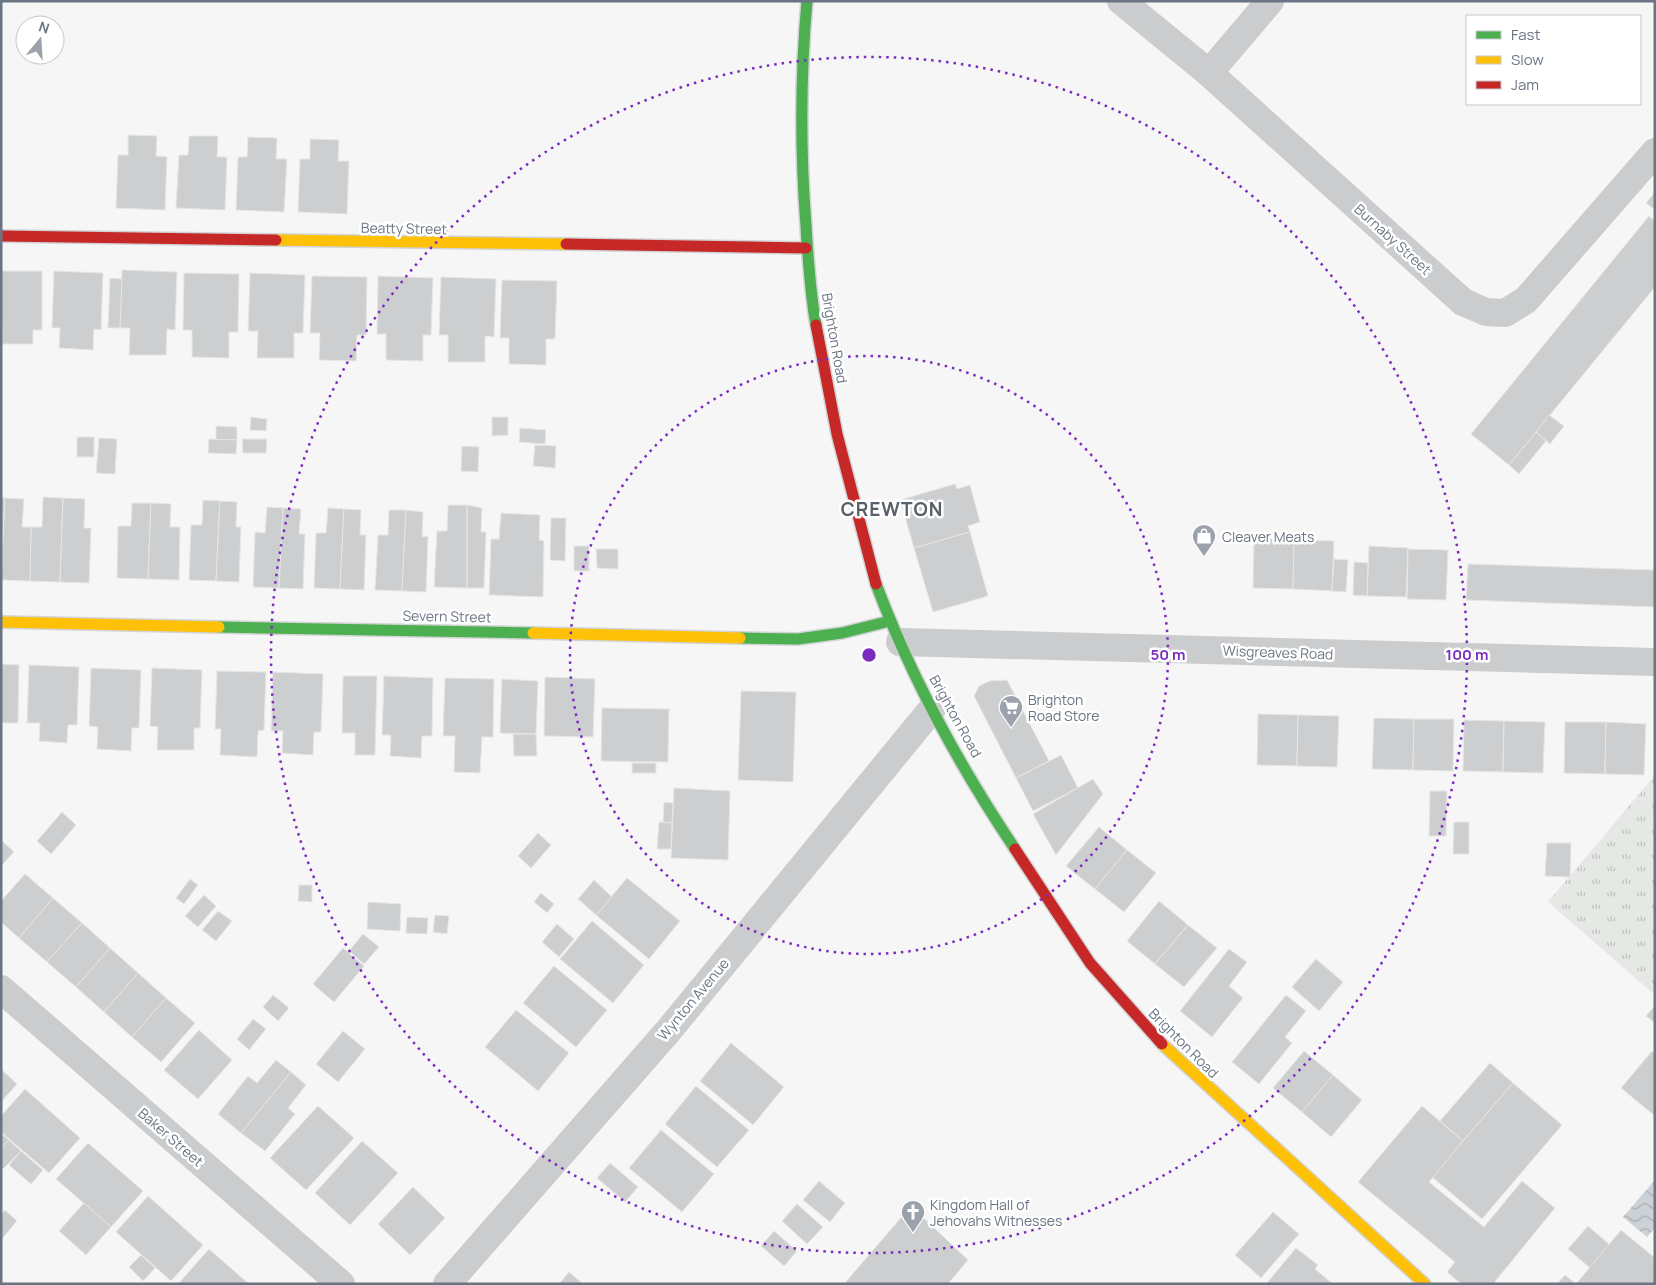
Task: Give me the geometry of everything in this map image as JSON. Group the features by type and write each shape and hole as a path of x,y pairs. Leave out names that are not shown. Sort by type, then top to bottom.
{"street":[{"name":"Brighton Road","path":"807,1 802,54 800,151 811,298 837,434 871,571 895,631 932,708 1006,836 1090,963 1177,1060 1425,1284"},
{"name":"Burnaby Street","path":"1122,1 1209,73 1463,302 1486,312 1505,313 1526,300 1655,152"},
{"path":"1209,73 1270,1"},
{"name":"Beatty Street","path":"1,236 806,248"},
{"name":"Severn Street","path":"1,622 798,639 842,633 895,631"},
{"name":"Wisgreaves Road","path":"895,631 1655,662"},
{"name":"Wynton Avenue","path":"447,1284 669,1030 932,708"},
{"name":"Baker Street","path":"1,989 342,1284"}],"green space":[{"path":"1655,775 1655,995 1548,902"}],"water":[{"path":"1655,1180 1655,1228 1647,1237 1623,1217"}],"building":[{"path":"128,135 157,136 156,156 167,157 165,210 116,208 118,155 128,155"},
{"path":"189,136 218,136 217,157 227,157 225,210 176,208 179,155 188,155"},
{"path":"248,137 277,138 276,159 287,159 284,212 236,210 238,157 247,157"},
{"path":"310,139 339,140 338,161 349,161 347,214 298,212 300,159 310,159"},
{"path":"1655,192 1655,210 1646,203"},
{"path":"1649,216 1655,221 1655,287 1509,465 1471,434"},
{"path":"122,270 177,272 175,330 167,329 166,355 129,355 130,328 120,328"},
{"path":"1,271 42,271 42,330 33,330 33,344 2,344"},
{"path":"54,271 103,273 101,330 94,329 93,350 59,348 60,328 52,328"},
{"path":"184,273 239,274 238,332 229,332 229,358 192,357 192,330 183,330"},
{"path":"250,273 305,275 303,333 294,333 294,358 257,358 258,331 248,331"},
{"path":"312,276 367,277 366,335 357,335 356,361 319,360 320,333 310,333"},
{"path":"378,276 433,278 431,335 423,335 423,361 386,360 386,334 377,334"},
{"path":"441,277 496,279 494,337 485,336 485,362 448,362 448,335 439,335"},
{"path":"110,278 122,279 120,328 108,328"},
{"path":"502,280 557,281 555,339 546,339 546,365 509,364 509,338 500,338"},
{"path":"1549,415 1564,426 1550,444 1536,432"},
{"path":"251,417 267,419 266,431 250,430"},
{"path":"492,417 508,417 508,435 492,436"},
{"path":"216,426 237,427 237,440 216,440"},
{"path":"520,428 546,430 545,444 519,442"},
{"path":"1536,432 1546,441 1519,474 1509,465"},
{"path":"77,437 94,437 94,457 77,457"},
{"path":"99,438 117,439 115,474 96,473"},
{"path":"209,439 237,440 236,454 208,453"},
{"path":"242,439 267,439 266,453 243,453"},
{"path":"535,445 556,446 555,468 533,466"},
{"path":"462,446 479,447 478,472 461,471"},
{"path":"955,484 957,489 970,485 980,522 968,526 970,532 914,548 900,500"},
{"path":"1,497 5,498 1,566"},
{"path":"43,497 63,498 60,582 30,581 31,527 42,527"},
{"path":"5,498 24,499 22,527 31,527 30,581 1,580"},
{"path":"63,498 85,499 84,528 91,528 89,583 60,582"},
{"path":"203,500 220,501 216,581 189,580 191,525 202,525"},
{"path":"220,501 237,502 236,527 241,527 239,582 216,581"},
{"path":"132,503 151,503 148,579 117,578 118,526 131,526"},
{"path":"151,503 171,504 170,527 180,527 179,580 148,579"},
{"path":"448,505 467,505 467,588 434,587 437,531 447,531"},
{"path":"467,505 482,508 481,532 486,532 484,588 467,588"},
{"path":"267,507 283,508 279,588 253,587 255,532 265,533"},
{"path":"283,508 301,509 299,534 305,534 303,589 279,588"},
{"path":"328,508 344,509 340,589 314,588 316,533 326,533"},
{"path":"344,509 361,510 360,535 366,535 364,590 340,589"},
{"path":"389,510 406,510 402,591 375,590 378,535 388,535"},
{"path":"406,510 423,512 422,537 428,536 426,592 402,591"},
{"path":"501,513 540,515 539,540 544,541 543,597 489,595 491,539 499,539"},
{"path":"551,518 566,518 565,561 550,560"},
{"path":"970,532 988,596 933,612 914,548"},
{"path":"1254,538 1294,540 1293,589 1253,588"},
{"path":"1294,540 1334,541 1332,591 1293,589"},
{"path":"574,546 589,546 589,571 574,571"},
{"path":"1369,546 1408,548 1406,597 1367,596"},
{"path":"596,549 618,549 618,569 597,568"},
{"path":"1408,549 1448,550 1446,600 1407,599"},
{"path":"1334,559 1348,560 1346,592 1332,591"},
{"path":"1354,562 1368,563 1367,596 1353,595"},
{"path":"1468,564 1655,570 1655,607 1466,600"},
{"path":"1,664 19,665 18,723 1,723"},
{"path":"29,665 79,667 77,725 68,725 67,743 39,741 40,723 27,723"},
{"path":"91,668 141,670 139,728 132,728 131,751 97,749 98,727 89,726"},
{"path":"152,668 202,670 200,728 194,728 194,750 157,750 158,727 150,726"},
{"path":"217,671 266,672 264,730 258,731 257,757 220,755 221,729 215,729"},
{"path":"273,672 323,674 321,732 314,732 313,755 282,753 283,731 271,731"},
{"path":"343,676 377,676 375,755 355,755 355,733 342,733"},
{"path":"384,676 433,678 432,736 422,736 421,758 390,756 391,735 382,735"},
{"path":"545,677 595,679 593,737 544,736"},
{"path":"445,678 494,679 493,737 482,737 480,773 454,772 455,736 443,736"},
{"path":"502,679 538,681 536,734 500,733"},
{"name":"Brighton Road Store","path":"1007,680 1049,761 1016,778 974,696 979,686 990,681"},
{"path":"741,691 796,692 793,782 738,780"},
{"path":"602,708 669,709 668,762 601,761"},
{"path":"1258,714 1298,715 1297,766 1257,765"},
{"path":"1298,715 1339,716 1337,767 1297,766"},
{"path":"1374,718 1414,719 1413,770 1372,769"},
{"path":"1414,719 1454,719 1453,771 1413,770"},
{"path":"1464,720 1504,721 1503,772 1463,771"},
{"path":"1504,721 1545,722 1543,773 1503,772"},
{"path":"1565,722 1606,722 1605,774 1564,773"},
{"path":"1606,722 1646,724 1644,775 1605,774"},
{"path":"513,734 536,734 537,756 514,756"},
{"path":"1061,755 1078,788 1033,811 1016,778"},
{"path":"632,763 656,763 656,773 632,773"},
{"path":"1093,779 1103,794 1056,855 1033,814"},
{"path":"674,788 730,791 728,860 671,858"},
{"path":"1430,791 1447,791 1446,836 1429,836"},
{"path":"664,802 673,803 672,823 663,822"},
{"path":"62,812 76,825 51,854 37,841"},
{"path":"659,822 672,823 671,849 657,849"},
{"path":"1454,822 1469,822 1469,854 1453,854"},
{"path":"1099,827 1127,850 1095,889 1066,866"},
{"path":"538,833 551,845 531,868 518,856"},
{"path":"1,840 14,852 1,866"},
{"path":"1547,843 1571,843 1570,877 1545,876"},
{"path":"1127,850 1156,873 1124,912 1095,889"},
{"path":"25,874 53,898 19,938 1,922 1,901"},
{"path":"627,878 680,921 649,959 596,915"},
{"path":"190,879 198,885 184,904 176,898"},
{"path":"594,880 612,897 596,915 578,899"},
{"path":"299,885 312,885 312,902 298,901"},
{"path":"541,893 554,904 547,913 534,902"},
{"path":"204,895 216,906 198,927 185,916"},
{"path":"53,898 82,923 47,962 19,938"},
{"path":"1159,901 1188,925 1155,964 1127,941"},
{"path":"368,902 401,904 400,931 367,929"},
{"path":"218,911 232,921 216,941 202,930"},
{"path":"435,915 449,916 447,934 433,932"},
{"path":"407,917 428,918 427,934 406,933"},
{"path":"592,921 644,965 613,1003 560,959"},
{"path":"82,923 110,948 76,987 47,962"},
{"path":"557,924 574,939 559,957 542,942"},
{"path":"1188,925 1217,948 1184,987 1155,964"},
{"path":"363,934 379,947 364,964 349,951"},
{"path":"110,948 138,973 104,1012 76,987"},
{"path":"343,948 364,966 334,1002 313,984"},
{"path":"1229,949 1247,962 1229,986 1243,998 1212,1037 1180,1011"},
{"path":"1316,959 1343,982 1319,1011 1292,987"},
{"path":"554,966 607,1010 576,1047 523,1003"},
{"path":"138,973 166,998 132,1037 104,1012"},
{"path":"273,995 289,1008 278,1021 263,1007"},
{"path":"1286,995 1306,1011 1285,1037 1292,1043 1259,1084 1232,1062"},
{"path":"166,998 195,1023 161,1062 132,1037"},
{"path":"1655,1005 1655,1023 1646,1016"},
{"path":"516,1010 569,1053 538,1091 485,1047"},
{"path":"253,1019 266,1029 249,1050 237,1039"},
{"path":"199,1030 232,1060 198,1099 164,1070"},
{"path":"343,1031 365,1049 338,1082 316,1064"},
{"path":"731,1043 784,1087 753,1125 700,1081"},
{"path":"1304,1051 1333,1075 1302,1112 1273,1088"},
{"path":"1652,1051 1655,1054 1655,1116 1621,1088"},
{"path":"276,1060 291,1072 241,1133 218,1114 248,1076 257,1083"},
{"path":"1490,1063 1513,1083 1463,1141 1440,1121"},
{"path":"1,1069 17,1084 1,1102"},
{"path":"291,1072 306,1085 288,1108 295,1114 265,1151 241,1133"},
{"path":"1333,1075 1362,1100 1331,1137 1302,1112"},
{"path":"1513,1083 1562,1125 1482,1219 1432,1177"},
{"path":"696,1086 749,1130 717,1167 665,1124"},
{"path":"25,1089 80,1138 49,1173 1,1132 1,1116"},
{"path":"318,1106 354,1138 306,1190 270,1158"},
{"path":"1422,1106 1463,1141 1429,1182 1484,1227 1522,1181 1555,1208 1493,1284 1461,1284 1447,1272 1455,1262 1358,1182"},
{"path":"661,1130 714,1174 682,1212 629,1168"},
{"path":"1,1133 9,1140 1,1148"},
{"path":"9,1140 21,1151 3,1169 1,1167 1,1148"},
{"path":"362,1141 398,1173 350,1225 315,1193"},
{"path":"88,1143 143,1191 111,1227 56,1179"},
{"path":"21,1151 43,1170 31,1184 9,1165"},
{"path":"610,1163 638,1187 625,1202 597,1178"},
{"path":"819,1181 845,1203 830,1222 803,1200"},
{"path":"413,1187 445,1218 410,1255 378,1224"},
{"path":"148,1196 203,1245 171,1281 116,1232"},
{"path":"84,1203 111,1227 86,1255 59,1231"},
{"path":"797,1204 823,1227 807,1244 782,1221"},
{"name":"Kingdom Hall of Jehovahs Witnesses","path":"911,1206 968,1260 948,1284 844,1284"},
{"path":"5,1210 17,1221 1,1240 1,1214"},
{"path":"1273,1212 1299,1234 1261,1278 1235,1255"},
{"path":"1588,1226 1610,1245 1590,1268 1568,1249"},
{"path":"1621,1230 1655,1256 1655,1284 1576,1284"},
{"path":"774,1231 797,1251 784,1266 761,1246"},
{"path":"1296,1248 1318,1265 1315,1269 1333,1284 1266,1284"},
{"path":"209,1249 249,1284 178,1284"},
{"path":"141,1255 155,1268 143,1281 129,1267"},
{"path":"569,1272 582,1283 559,1284"},
{"path":"1565,1275 1576,1284 1557,1284"}],"traffic: fast":[{"path":"807,1 803,58 802,141 808,263 816,325"},
{"path":"876,584 905,653 938,721 975,786 1015,849"},
{"path":"740,638 798,639 842,633 890,621"},
{"path":"219,627 533,633"}],"traffic: slow":[{"path":"276,240 566,244"},
{"path":"1,622 219,627"},
{"path":"533,633 740,638"},
{"path":"1162,1044 1425,1284"}],"traffic: jam":[{"path":"1,236 276,240"},
{"path":"566,244 806,248"},
{"path":"816,325 837,434 876,584"},
{"path":"1015,849 1090,963 1162,1044"}],"place":[{"name":"Cleaver Meats","path":"1204,557"},
{"name":"Brighton Road Store","path":"1011,728"},
{"name":"Kingdom Hall of Jehovahs Witnesses","path":"913,1233"}],"district":[{"name":"CREWTON","path":"892,509"}]}
